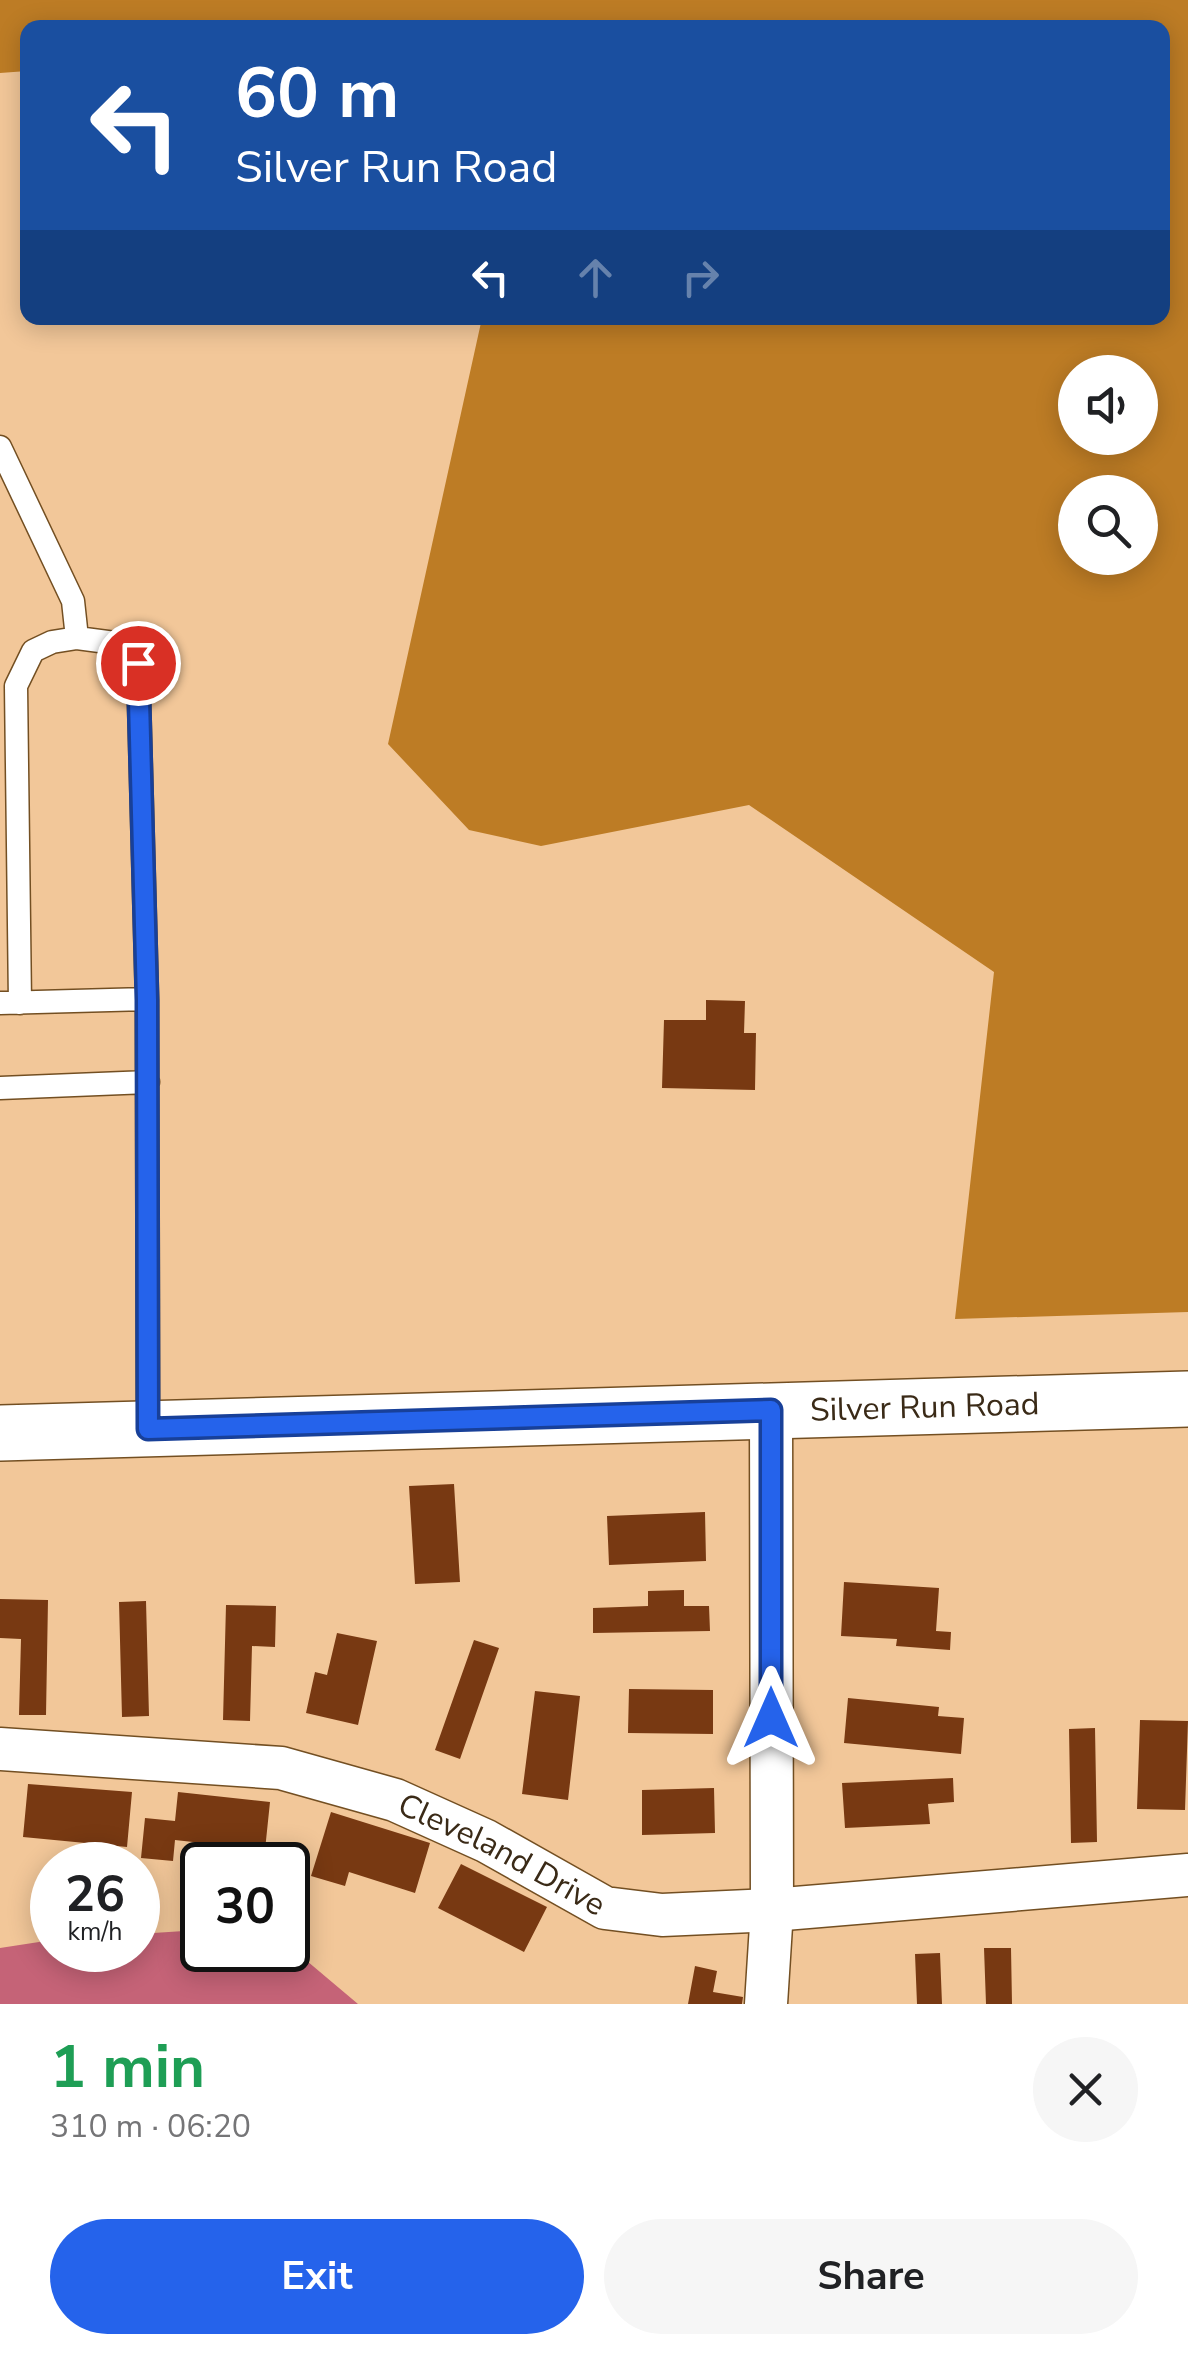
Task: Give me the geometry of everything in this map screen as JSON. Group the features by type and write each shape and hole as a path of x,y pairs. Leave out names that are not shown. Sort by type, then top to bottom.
{"main road":[{"name":"Silver Run Road","path":"0,1433 1188,1399"}],"street":[{"path":"766,2004 772,1910 771,1410"},
{"name":"Cleveland Drive","path":"0,1749 281,1768 395,1800 486,1841 605,1908 662,1916 1188,1875"}],"lane":[{"path":"0,448 74,601 78,638"},
{"path":"147,1000 10,1003 16,686 33,651 52,642 78,638 115,643 138,663 147,1000 148,1429"},
{"path":"0,1088 148,1082"}],"shaded area":[{"path":"0,0 1188,0 1188,1312 955,1319 994,972 749,805 541,846 469,830 388,744 480,325 1170,325 1170,20 20,20 20,72 0,73"},
{"path":"180,1931 180,1972 310,1972 310,1964 358,2004 0,2004 0,1948 30,1943 30,1972 160,1972 160,1933"}],"building":[{"path":"706,1000 745,1001 744,1033 756,1033 755,1090 662,1088 664,1020 706,1020"},
{"path":"454,1484 460,1582 415,1584 409,1486"},
{"path":"705,1512 706,1561 609,1565 607,1516"},
{"path":"844,1582 939,1588 936,1631 951,1632 950,1650 896,1646 897,1639 841,1636"},
{"path":"684,1590 684,1606 709,1606 710,1631 593,1633 593,1608 648,1606 648,1591"},
{"path":"0,1599 48,1600 46,1715 19,1715 21,1639 0,1638"},
{"path":"146,1601 149,1716 122,1717 119,1602"},
{"path":"226,1605 276,1606 275,1647 252,1646 250,1721 223,1720"},
{"path":"337,1633 377,1641 358,1725 306,1713 315,1672 327,1675"},
{"path":"474,1640 499,1648 460,1759 435,1750"},
{"path":"629,1689 713,1690 713,1734 628,1733"},
{"path":"535,1691 580,1696 568,1800 522,1794"},
{"path":"848,1698 939,1707 938,1716 964,1718 961,1754 844,1743"},
{"path":"1140,1720 1188,1721 1185,1810 1137,1809"},
{"path":"1095,1728 1097,1842 1071,1843 1069,1729"},
{"path":"953,1778 954,1802 928,1804 930,1824 845,1828 842,1783"},
{"path":"28,1784 132,1792 127,1842 23,1837"},
{"path":"714,1788 715,1833 642,1835 642,1790"},
{"path":"178,1792 270,1802 266,1842 175,1840 173,1861 160,1860 160,1842 143,1842 145,1818 175,1821"},
{"path":"331,1812 430,1843 415,1893 349,1872 345,1886 311,1876"},
{"path":"461,1864 547,1907 524,1952 438,1908"},
{"path":"984,1948 1011,1948 1012,2004 986,2004"},
{"path":"940,1953 942,2004 917,2004 915,1954"},
{"path":"695,1966 717,1971 713,1992 743,1997 742,2004 688,2004"}],"route":[{"path":"138,663 147,1000 148,1429 771,1410 771,1718"}]}
